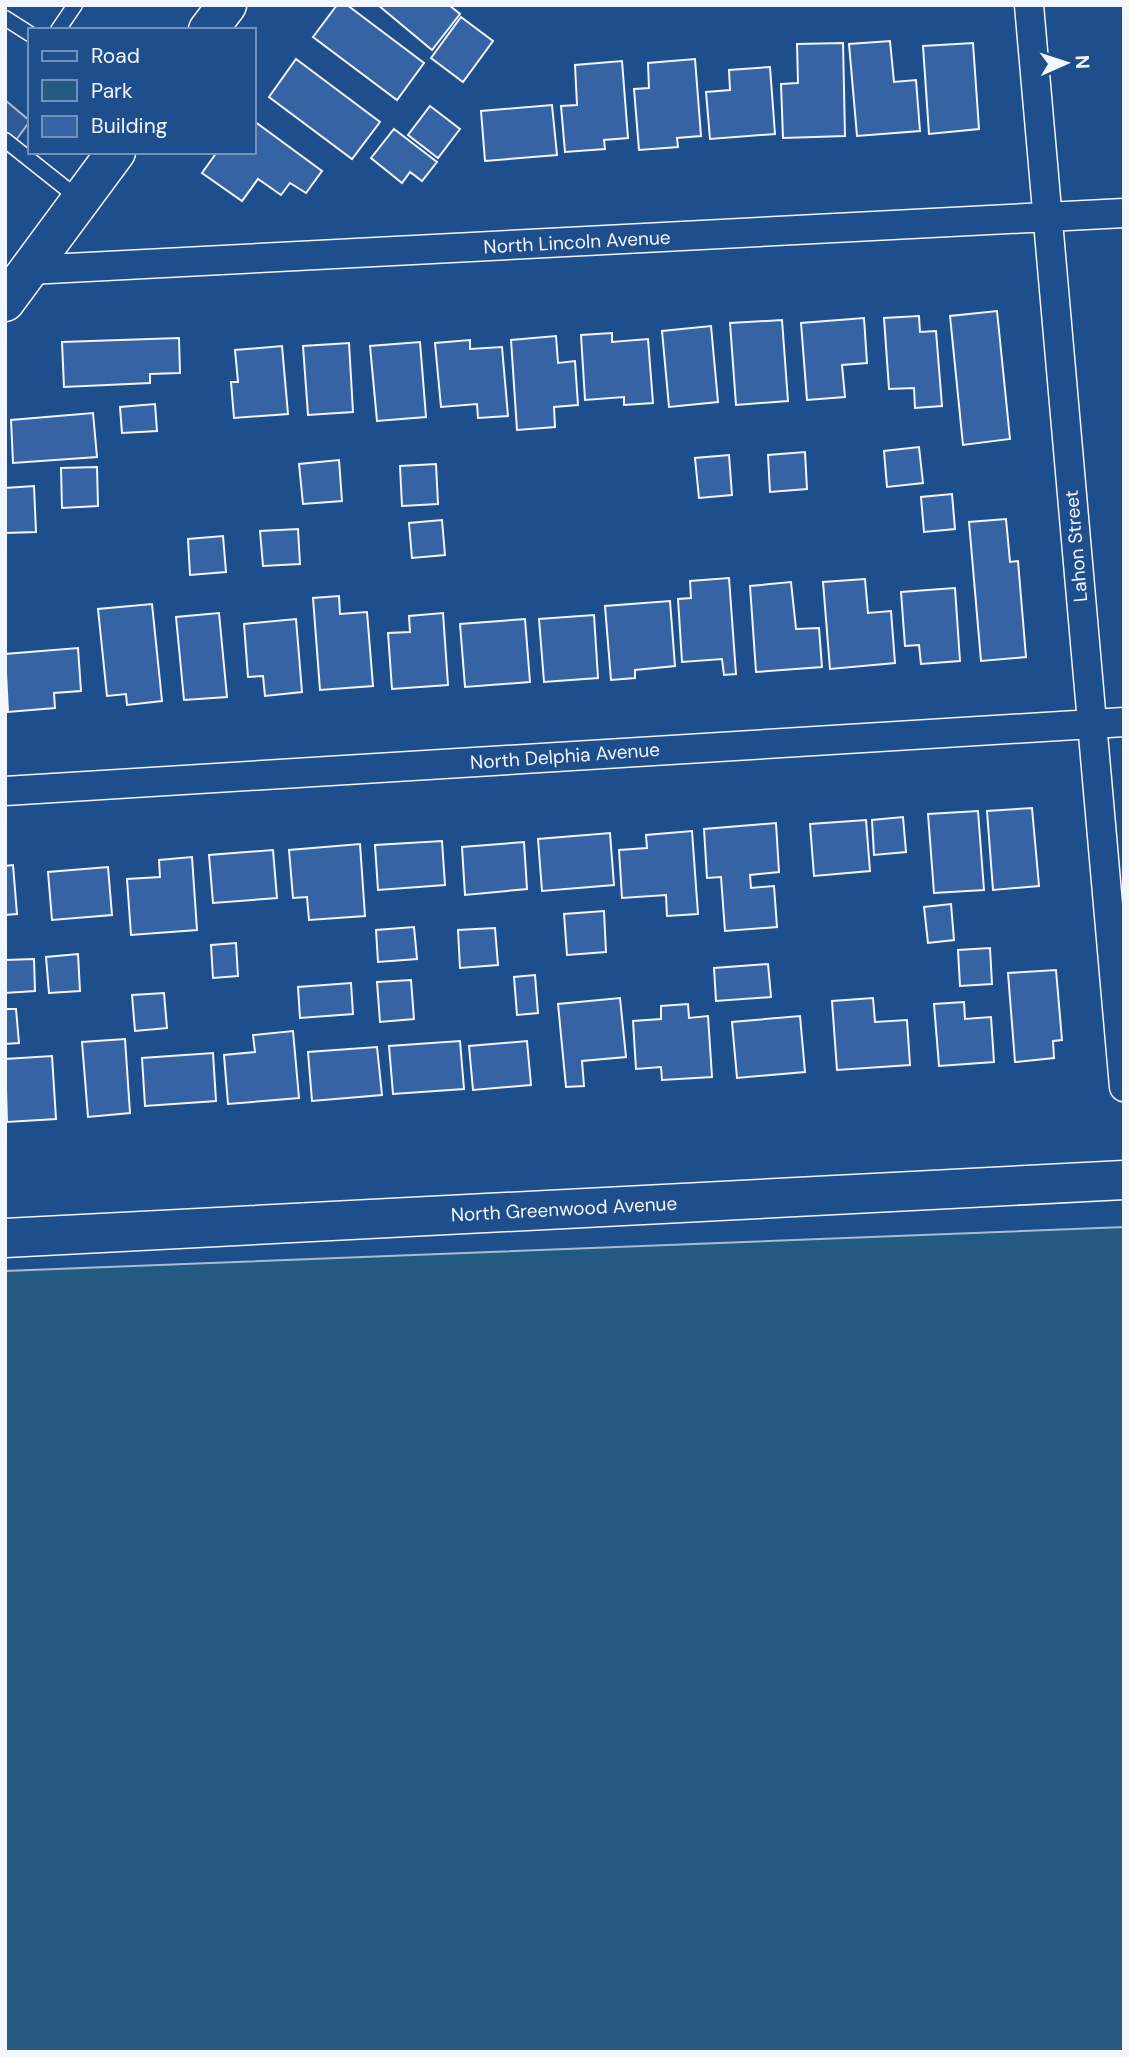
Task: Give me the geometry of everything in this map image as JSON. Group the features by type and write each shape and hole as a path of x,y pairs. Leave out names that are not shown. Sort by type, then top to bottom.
{"street":[{"path":"210,28 227,5"},
{"name":"Lahon Street","path":"1028,5 1124,1087"},
{"path":"5,302 114,154"},
{"name":"North Lincoln Avenue","path":"29,270 1124,213"},
{"name":"North Delphia Avenue","path":"5,791 1124,722"},
{"name":"North Greenwood Avenue","path":"5,1238 1124,1180"}],"lane":[{"path":"59,28 75,5"},
{"path":"5,18 28,33"},
{"path":"5,140 80,200"}],"green space":[{"path":"1124,1227 1124,2052 5,2052 5,1271"}],"shaded area":[{"path":"5,100 28,119 28,124 5,155"}],"building":[{"path":"337,5 347,5 424,63 397,100 313,37"},
{"path":"378,5 449,5 460,14 432,50"},
{"path":"461,17 493,41 463,82 431,58"},
{"path":"890,41 894,82 916,80 920,131 857,136 849,44"},
{"path":"843,43 845,136 783,138 781,84 798,83 797,44"},
{"path":"973,43 979,129 929,134 923,46"},
{"path":"296,59 380,122 352,159 269,97"},
{"path":"695,59 701,136 677,138 678,147 639,150 634,89 649,88 648,63"},
{"path":"622,61 628,138 604,140 605,149 565,152 561,106 577,105 575,65"},
{"path":"770,67 775,134 710,139 706,92 730,90 729,70"},
{"path":"552,105 557,155 485,161 481,111"},
{"path":"430,106 460,129 438,158 408,135"},
{"path":"256,122 322,171 306,193 290,183 281,195 258,179 242,201 202,173 216,154 256,154"},
{"path":"394,129 437,162 422,181 410,172 402,183 371,158"},
{"path":"997,311 1010,439 963,445 950,316"},
{"path":"919,316 920,332 936,331 942,406 915,408 914,388 889,389 884,318"},
{"path":"864,318 867,363 842,365 845,397 807,400 801,323"},
{"path":"782,320 788,401 736,405 730,323"},
{"path":"711,326 718,402 669,407 662,331"},
{"path":"612,333 612,342 648,339 653,403 624,405 624,397 585,400 581,335"},
{"path":"556,336 558,363 575,361 578,405 554,407 555,427 517,430 511,340"},
{"path":"179,338 180,373 150,374 150,383 64,387 62,342"},
{"path":"470,340 470,349 502,347 508,416 478,418 477,404 441,407 435,343"},
{"path":"420,342 426,417 377,421 370,346"},
{"path":"349,343 353,412 308,415 303,346"},
{"path":"282,346 288,414 234,418 231,382 238,382 235,350"},
{"path":"155,404 157,431 122,433 120,407"},
{"path":"93,413 97,457 13,463 11,420"},
{"path":"919,447 923,483 887,487 884,451"},
{"path":"805,452 807,489 770,492 768,455"},
{"path":"729,455 732,495 699,498 695,458"},
{"path":"339,460 342,501 303,504 299,464"},
{"path":"436,464 438,504 402,506 400,466"},
{"path":"97,467 98,506 62,508 61,468"},
{"path":"34,486 36,532 5,533 5,488"},
{"path":"952,494 955,529 924,532 921,497"},
{"path":"1006,519 1010,562 1018,561 1026,657 981,661 969,522"},
{"path":"442,520 445,555 412,558 409,523"},
{"path":"298,529 300,564 263,566 260,531"},
{"path":"223,536 226,572 190,575 188,539"},
{"path":"729,578 736,674 724,675 722,659 682,662 678,599 691,598 690,581"},
{"path":"865,579 868,613 891,611 895,663 830,669 823,582"},
{"path":"791,582 796,629 819,628 822,667 756,672 750,586"},
{"path":"955,588 960,661 921,664 919,645 905,646 901,592"},
{"path":"339,596 340,614 367,612 373,686 320,690 313,598"},
{"path":"670,601 675,666 635,670 635,678 611,680 605,606"},
{"path":"152,604 162,701 127,705 126,694 107,696 98,609"},
{"path":"219,613 227,697 184,700 176,617"},
{"path":"443,613 448,685 392,689 388,633 410,632 409,616"},
{"path":"594,615 598,678 544,682 539,619"},
{"path":"296,619 302,692 265,696 263,676 248,677 244,624"},
{"path":"525,619 530,682 465,687 460,624"},
{"path":"78,648 81,691 54,693 55,708 8,712 5,654"},
{"path":"1032,808 1039,886 993,890 987,811"},
{"path":"978,811 984,890 934,893 928,814"},
{"path":"903,817 906,852 874,855 872,820"},
{"path":"866,820 870,871 814,876 810,824"},
{"path":"776,823 779,872 750,875 751,888 774,886 777,927 725,931 721,877 707,878 704,829"},
{"path":"692,831 698,914 667,916 666,895 622,898 619,850 647,848 646,835"},
{"path":"610,833 614,885 542,891 538,839"},
{"path":"442,841 445,885 378,890 375,845"},
{"path":"524,842 527,889 465,895 462,847"},
{"path":"360,844 365,916 309,920 307,897 293,898 289,850"},
{"path":"273,850 277,898 213,903 209,855"},
{"path":"192,857 197,930 131,935 127,879 160,877 159,860"},
{"path":"13,865 17,914 5,915 5,866"},
{"path":"108,867 112,915 52,920 48,872"},
{"path":"951,904 954,940 928,943 924,907"},
{"path":"604,911 606,952 567,955 564,914"},
{"path":"414,927 417,959 378,962 376,930"},
{"path":"495,928 498,965 460,968 458,930"},
{"path":"236,943 238,976 213,978 211,945"},
{"path":"990,948 992,984 960,986 958,950"},
{"path":"78,954 80,991 49,993 46,957"},
{"path":"34,959 35,991 5,993 5,960"},
{"path":"768,964 771,997 716,1001 714,968"},
{"path":"1056,970 1062,1040 1053,1041 1054,1058 1015,1062 1008,973"},
{"path":"535,975 538,1013 517,1015 514,977"},
{"path":"411,980 414,1019 380,1022 377,982"},
{"path":"351,983 353,1014 300,1018 298,987"},
{"path":"164,993 167,1028 135,1031 132,995"},
{"path":"620,998 626,1057 582,1061 584,1086 566,1087 558,1004"},
{"path":"873,998 875,1022 907,1020 910,1065 837,1070 832,1001"},
{"path":"964,1002 965,1019 991,1017 994,1062 939,1066 934,1004"},
{"path":"688,1004 689,1018 708,1016 712,1077 662,1080 661,1067 636,1069 633,1021 661,1019 661,1006"},
{"path":"5,1009 16,1009 19,1043 5,1044"},
{"path":"800,1016 805,1072 737,1078 732,1022"},
{"path":"293,1031 299,1098 228,1104 224,1055 255,1052 253,1035"},
{"path":"125,1039 130,1113 88,1117 82,1042"},
{"path":"460,1041 464,1089 393,1094 389,1046"},
{"path":"527,1041 531,1085 473,1090 469,1046"},
{"path":"377,1047 382,1095 312,1101 308,1052"},
{"path":"213,1053 216,1101 145,1106 142,1058"},
{"path":"52,1056 56,1119 7,1122 5,1059"}]}
